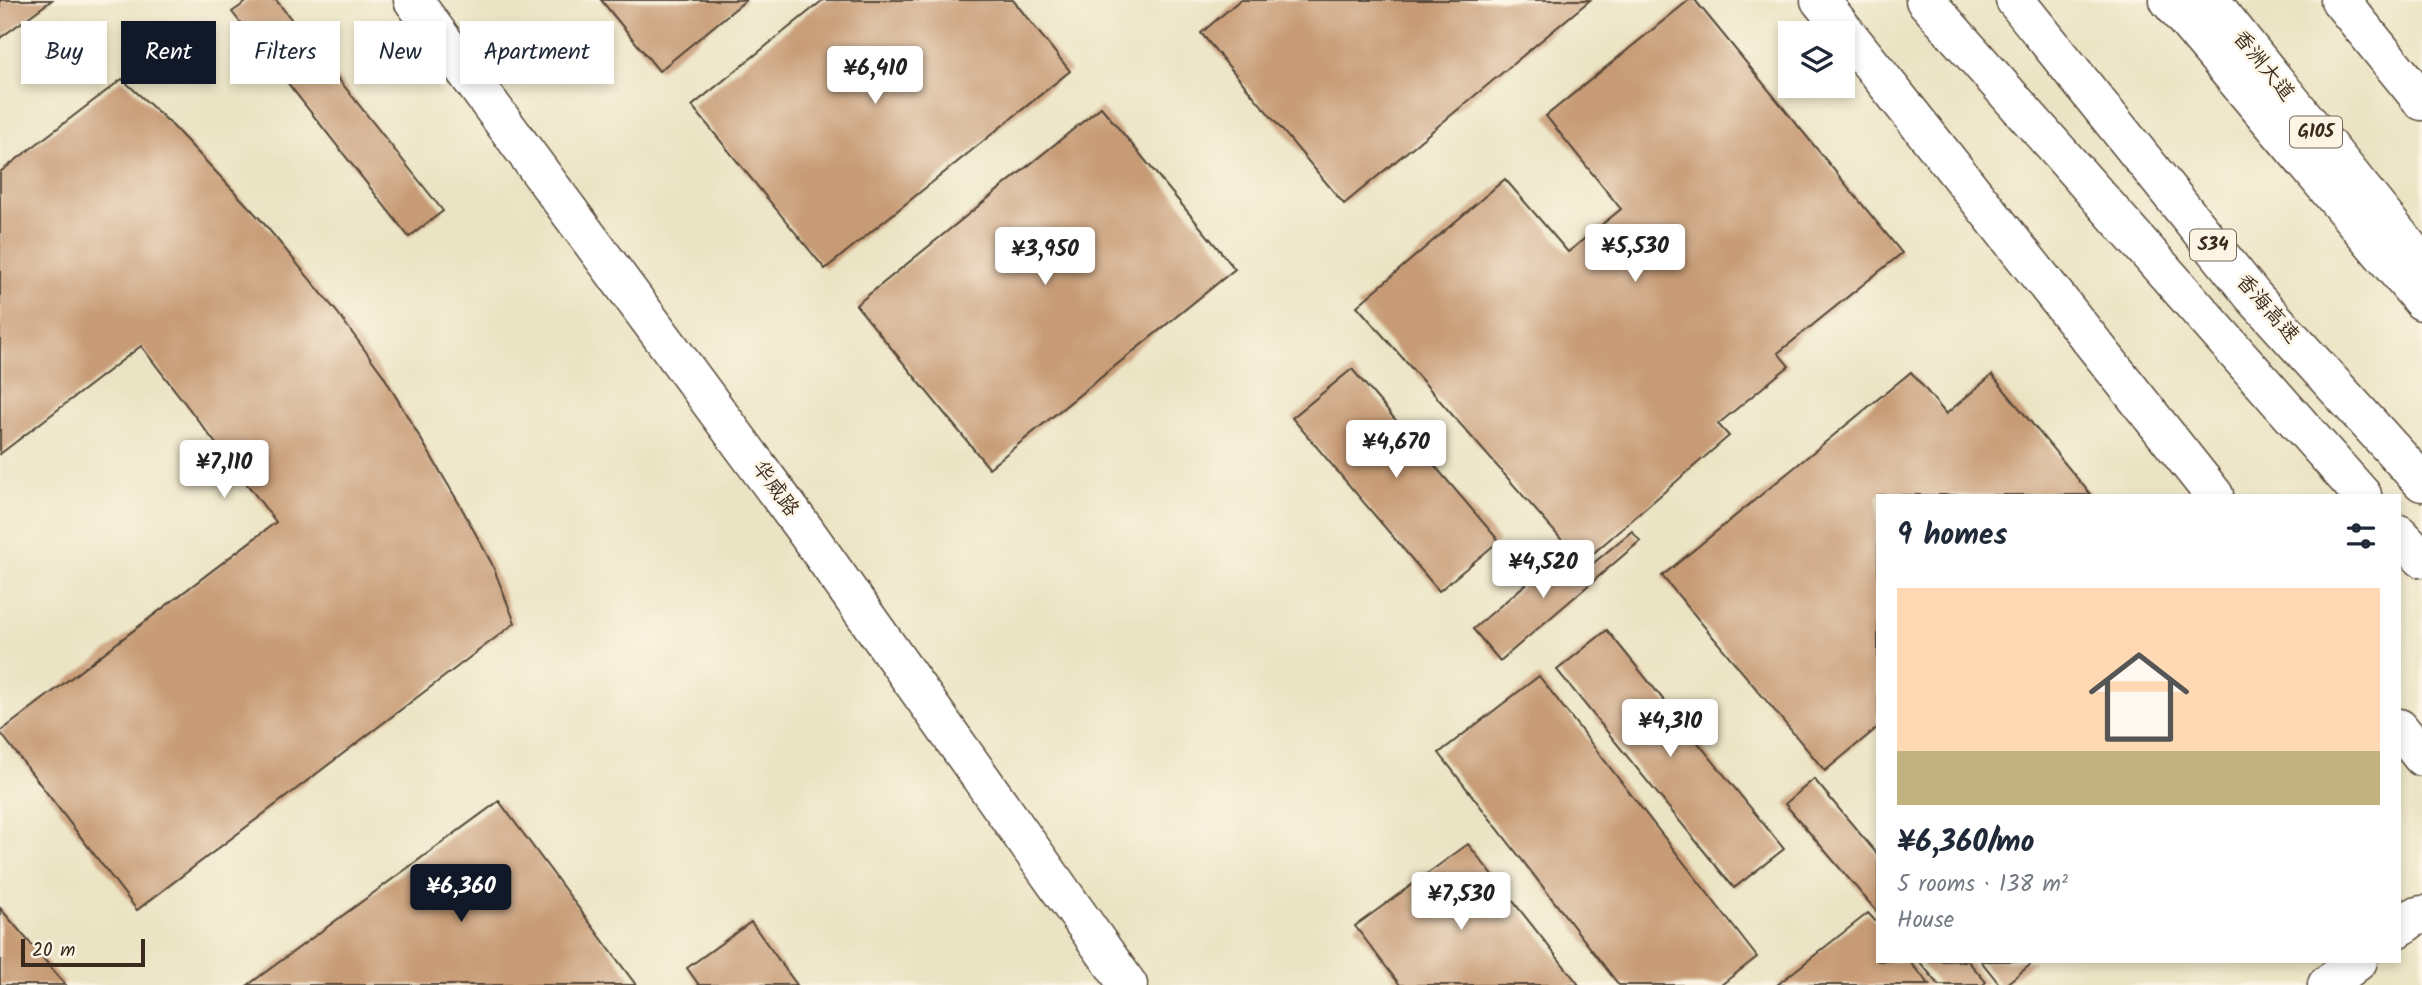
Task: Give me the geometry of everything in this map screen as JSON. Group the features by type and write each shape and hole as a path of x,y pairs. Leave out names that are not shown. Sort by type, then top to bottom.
{"main road":[{"name":"华威路","path":"413,0 804,529 1128,985"},
{"path":"1820,0 2213,494"},
{"path":"1925,0 2361,494"},
{"name":"香海高速","path":"2015,0 2253,296 2422,482"},
{"path":"2169,0 2422,301"},
{"name":"香洲大道","path":"2210,0 2422,264"},
{"path":"2340,0 2422,101"},
{"path":"2401,536 2422,558"},
{"path":"2401,731 2422,757"},
{"path":"2401,926 2414,916 2422,915"},
{"path":"2327,985 2355,963"}],"building":[{"path":"0,0 52,0 21,21 0,38"},
{"path":"249,0 276,0 293,21 239,21 232,12"},
{"path":"601,0 746,0 659,71"},
{"path":"823,0 1013,0 1070,71 825,269 692,106"},
{"path":"1240,0 1590,0 1344,204 1201,33"},
{"path":"1689,0 1695,0 1902,253 1778,353 1789,366 1718,424 1729,436 1582,563 1357,306 1505,179 1568,252 1621,209 1546,116"},
{"path":"121,80 121,84 127,84 170,123 261,220 337,312 383,375 492,564 515,623 137,910 0,732 276,522 141,346 0,454 0,172"},
{"path":"340,81 443,211 409,237 289,84 340,84"},
{"path":"1101,107 1235,269 989,468 856,305"},
{"path":"1352,369 1499,541 1439,591 1292,418"},
{"path":"1911,372 1946,414 1992,375 2090,494 1876,494 1876,729 1825,771 1662,576"},
{"path":"1632,531 1640,541 1500,661 1473,629 1560,555 1578,576"},
{"path":"1607,630 1784,849 1734,888 1557,670"},
{"path":"1539,676 1757,957 1721,985 1619,985 1439,753"},
{"path":"1814,779 1876,853 1876,911 1785,804"},
{"path":"499,801 636,985 248,985"},
{"path":"1468,844 1579,985 1400,985 1355,926"},
{"path":"0,908 66,985 0,985"},
{"path":"1868,913 1876,922 1876,963 1911,963 1930,985 1777,985"},
{"path":"751,922 797,985 699,985 687,968"},
{"path":"1921,963 1970,963 1986,982 1983,985 1939,985"},
{"path":"1983,963 2032,963 2005,985 2000,985"}]}
